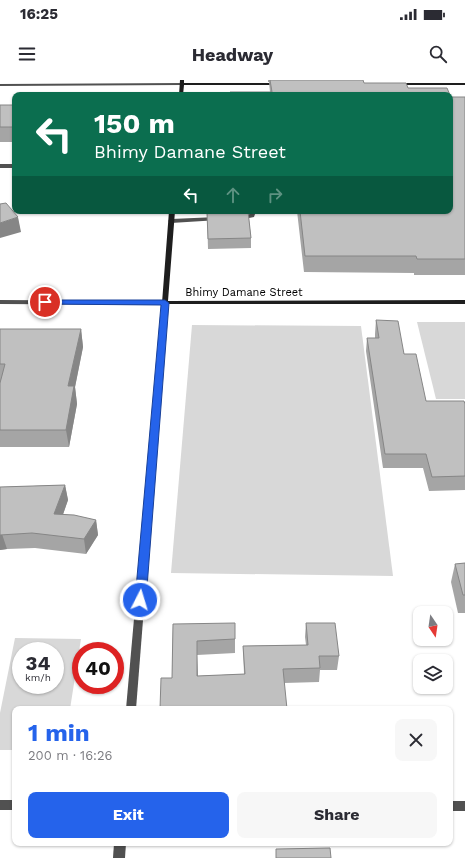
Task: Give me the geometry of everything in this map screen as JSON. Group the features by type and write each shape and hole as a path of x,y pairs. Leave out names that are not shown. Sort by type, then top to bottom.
{"main road":[{"path":"181,92 182,82 284,84"},
{"path":"392,84 465,84"},
{"path":"165,303 172,214"},
{"name":"Bhimy Damane Street","path":"165,303 465,302"}],"street":[{"path":"0,85 182,82"},
{"path":"0,166 12,166"},
{"path":"230,219 252,216 252,214"},
{"path":"171,221 223,219"},
{"name":"Bhimy Damane Street","path":"0,302 165,303"},
{"path":"131,706 165,303"},
{"path":"0,805 12,805"},
{"path":"453,806 465,806"},
{"path":"119,858 120,846"}],"shaded area":[{"path":"417,322 465,322 465,399 436,399"},
{"path":"192,325 361,326 393,576 171,573"},
{"path":"15,638 81,639 81,642 72,642 72,694 70,706 12,706 12,750 0,750 0,713 12,653 12,694 64,694 64,642 14,642"}],"building":[{"path":"270,80 363,80 364,83 406,83 408,88 447,88 449,92 272,92"},
{"path":"453,97 465,97 465,259 417,259 416,256 305,256 300,214 453,214"},
{"path":"0,105 12,105 12,127 0,127"},
{"path":"6,203 12,210 12,214 15,214 18,217 0,223 0,204"},
{"path":"207,214 248,214 251,238 208,239"},
{"path":"376,320 398,321 404,354 416,354 426,401 464,401 465,476 432,477 426,454 385,454 367,338 379,338"},
{"path":"0,329 81,329 68,386 74,386 66,430 0,430 0,383 5,364 0,364"},
{"path":"65,485 54,514 74,515 96,520 84,539 32,533 0,535 0,487"},
{"path":"465,563 465,595 463,595 455,564"},
{"path":"235,623 235,639 197,641 197,676 245,674 243,646 308,645 306,623 335,623 339,656 319,656 320,668 283,669 287,706 160,706 161,678 172,678 173,624"},
{"path":"330,848 331,858 276,858 276,849"}],"route":[{"path":"45,302 165,303 140,600"}]}
